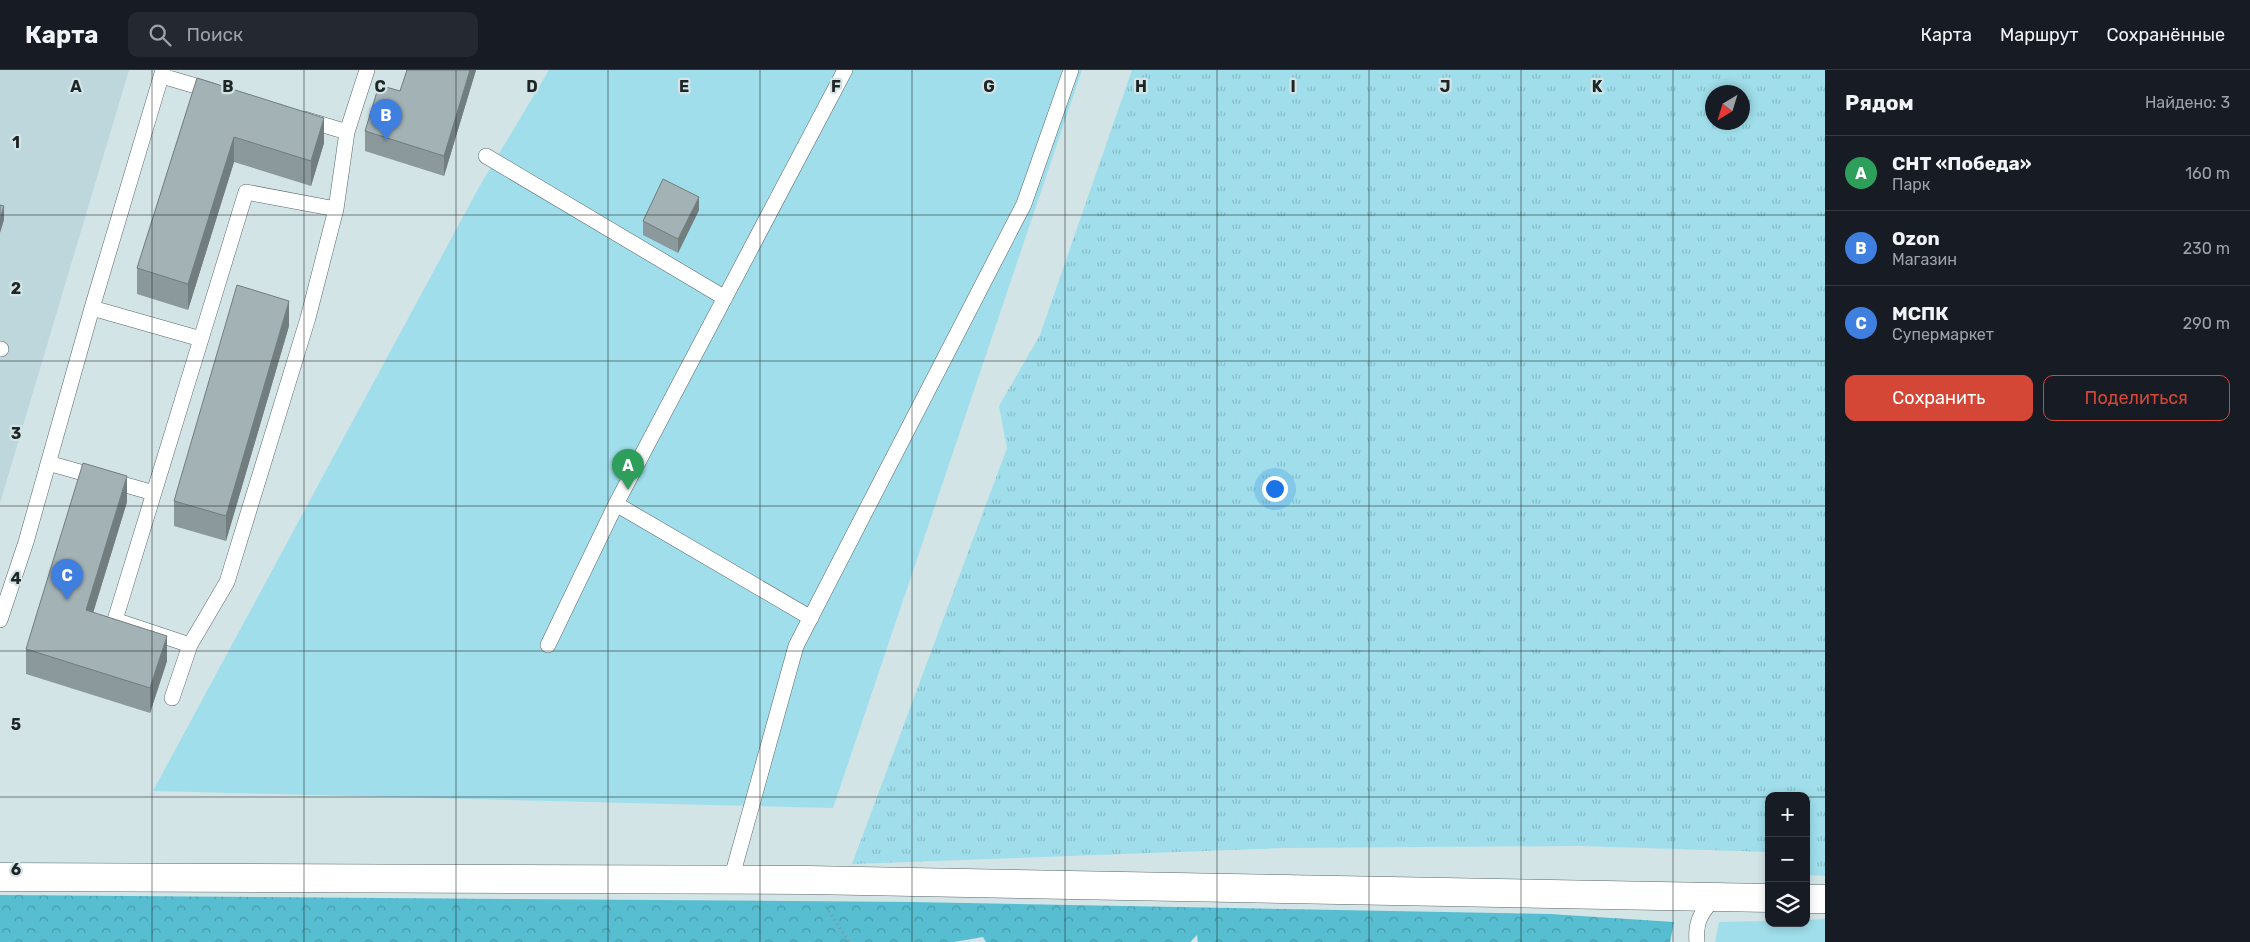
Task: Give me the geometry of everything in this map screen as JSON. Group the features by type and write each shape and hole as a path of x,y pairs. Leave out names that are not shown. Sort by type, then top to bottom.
{"street":[{"path":"0,877 808,880 1765,898"},
{"path":"1810,899 1825,899"}],"lane":[{"path":"172,698 190,645 227,582 308,318 336,210 347,132 367,70"},
{"path":"548,645 616,504 845,70"},
{"path":"731,880 796,646 1024,204 1071,70"},
{"path":"0,620 163,73 227,95"},
{"path":"292,115 347,132"},
{"path":"486,156 725,298"},
{"path":"190,645 115,620 246,192 336,210"},
{"path":"92,308 200,339"},
{"path":"48,463 154,492"},
{"path":"616,504 811,618"},
{"path":"1697,942 1696,929 1701,913 1715,898"}],"path":[{"path":"808,880 849,942"}],"shaded area":[{"path":"0,70 129,70 0,503"}],"green space":[{"path":"549,70 1082,70 833,808 153,791 478,189"},
{"path":"1132,70 1825,70 1825,876 1810,875 1810,792 1765,792 1765,852 1580,846 1286,848 852,864 1007,448 999,406 1040,335"},
{"path":"0,895 912,902 1550,914 1674,922 1670,942 1198,942 1197,935 1190,942 986,942 983,937 954,942 0,942"},
{"path":"1825,919 1825,942 1715,942 1719,922 1765,921 1765,927 1810,927 1810,920"}],"building":[{"path":"407,70 470,70 444,156 365,131 379,85 400,91"},
{"path":"197,78 324,118 311,161 234,137 188,284 137,268"},
{"path":"663,179 699,197 678,239 643,221"},
{"path":"0,205 4,206 0,219"},
{"path":"237,285 289,301 226,516 174,501"},
{"path":"83,463 127,476 86,610 167,636 150,688 26,649"}],"place":[{"name":"Ozon","path":"386,140"},
{"name":"СНТ «Победа»","path":"628,490"},
{"name":"МСПК","path":"67,600"}]}
